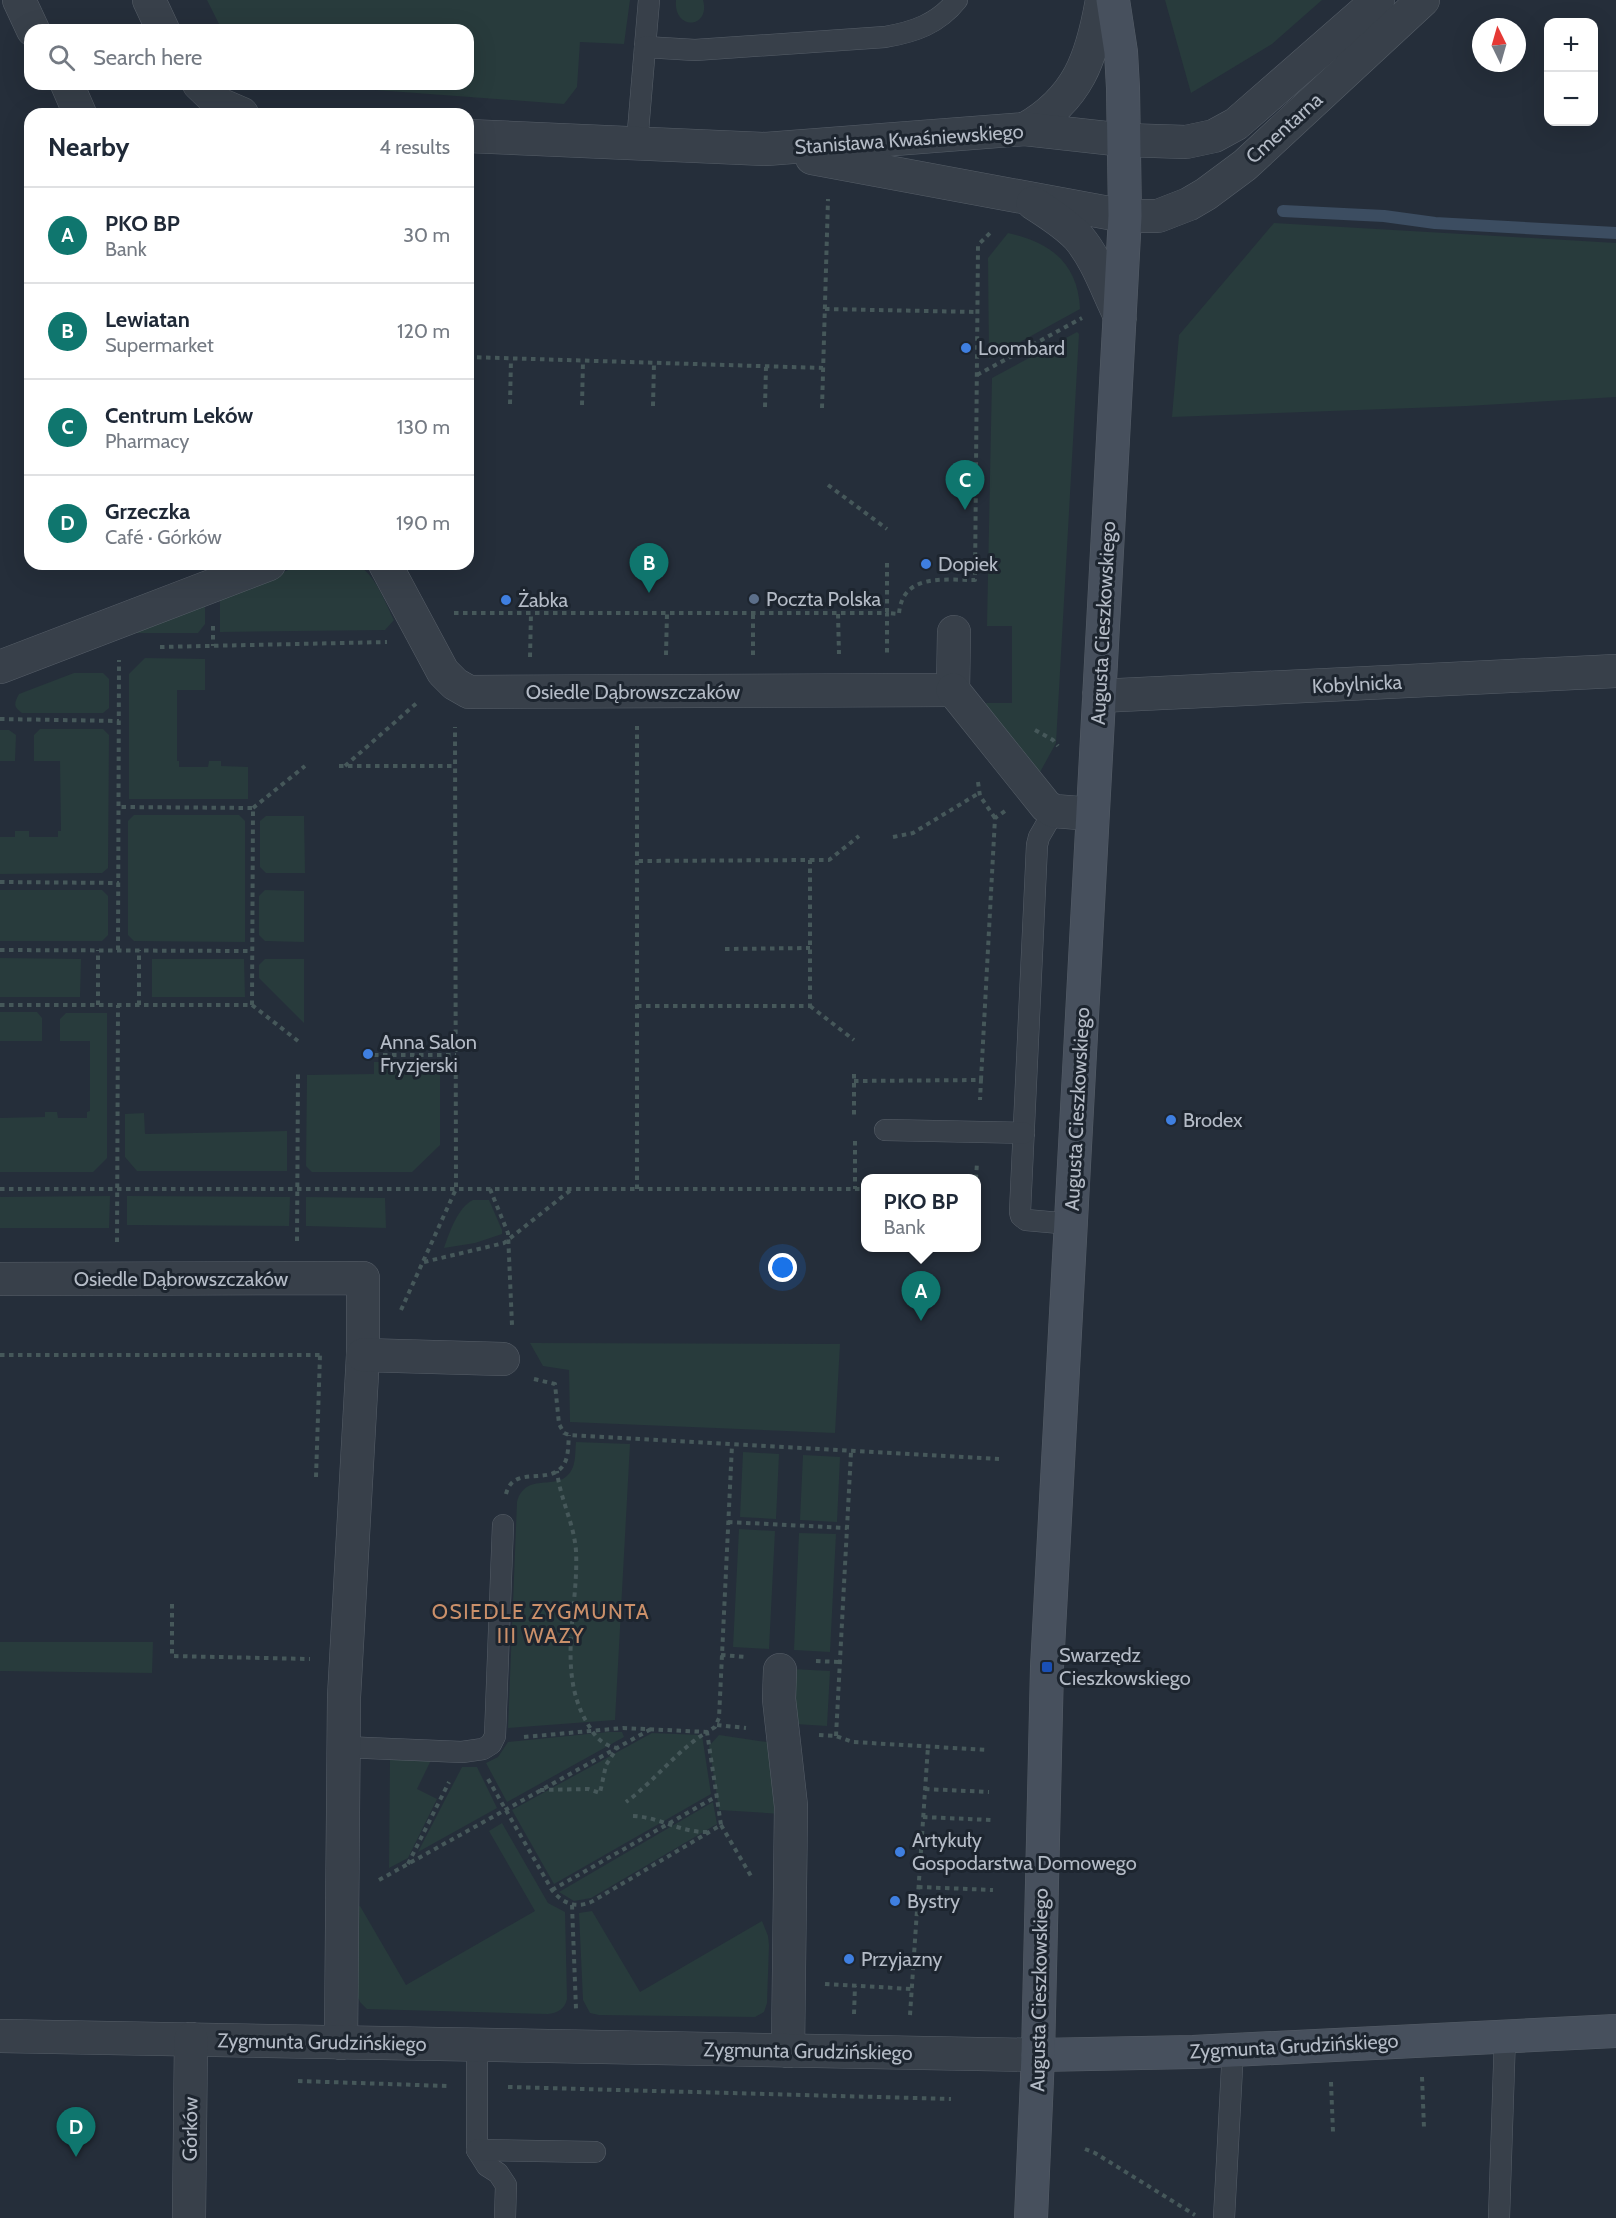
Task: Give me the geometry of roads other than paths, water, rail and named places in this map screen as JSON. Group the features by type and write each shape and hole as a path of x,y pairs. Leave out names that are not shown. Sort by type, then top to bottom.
{"street":[{"path":"19,0 30,24"},
{"path":"149,0 160,24"},
{"path":"1025,129 1053,110 1078,80 1094,39 1102,0"},
{"name":"Augusta Cieszkowskiego","path":"1031,2218 1038,2055 1047,1667 1099,696 1104,317 1125,216 1121,58 1113,0"},
{"name":"Cmentarna","path":"1124,140 1186,141 1214,136 1228,129 1378,0"},
{"name":"Cmentarna","path":"1125,216 1158,216 1177,210 1206,194 1245,165 1423,0"},
{"path":"70,90 77,108"},
{"name":"Stanisława Kwaśniewskiego","path":"474,136 766,149 1025,129 1124,140"},
{"name":"Stanisława Kwaśniewskiego","path":"766,149 1125,216"},
{"name":"Stanisława Kwaśniewskiego","path":"1026,198 1078,238 1097,267 1104,317"},
{"path":"0,667 253,570"},
{"name":"Osiedle Dąbrowszczaków","path":"388,570 443,672 469,692 953,690"},
{"path":"954,632 953,690 1045,802 1092,814"},
{"name":"Kobylnicka","path":"1099,696 1616,671"},
{"name":"Osiedle Dąbrowszczaków","path":"0,1279 363,1278 369,1349"},
{"path":"341,2043 344,1697 369,1349 503,1359"},
{"path":"780,1670 779,1699 792,1806 788,2051"},
{"name":"Zygmunta Grudzińskiego","path":"0,2036 1038,2055 1233,2049 1616,2031"},
{"name":"Górków","path":"189,2218 191,2039"}],"lane":[{"path":"637,144 649,0"},
{"path":"645,47 695,50 905,34 925,27 946,12 957,0"},
{"path":"1045,802 1037,845 1021,1216 1028,1221 1071,1224"},
{"path":"885,1130 1024,1133"},
{"path":"344,1747 453,1752 487,1745 503,1525"},
{"path":"1499,2218 1505,2036"},
{"path":"477,2045 477,2150 486,2166 498,2173 506,2186 505,2218"},
{"path":"1224,2218 1233,2049"},
{"path":"477,2150 595,2152"}],"waterway":[{"path":"1283,211 1384,216 1435,223 1616,233"}],"place":[{"name":"Loombard","path":"966,348"},
{"name":"Centrum Leków","path":"965,510"},
{"name":"Dopiek","path":"926,564"},
{"name":"Lewiatan","path":"649,593"},
{"name":"Poczta Polska","path":"754,599"},
{"name":"Żabka","path":"506,600"},
{"name":"Anna Salon Fryzjerski","path":"368,1054"},
{"name":"Brodex","path":"1171,1120"},
{"name":"PKO BP","path":"921,1321"},
{"name":"Swarzędz Cieszkowskiego","path":"1047,1667"},
{"name":"Artykuły Gospodarstwa Domowego","path":"900,1852"},
{"name":"Bystry","path":"895,1901"},
{"name":"Przyjazny","path":"849,1959"},
{"name":"Grzeczka","path":"76,2157"}],"district":[{"name":"OSIEDLE ZYGMUNTA III WAZY","path":"541,1624"}]}
